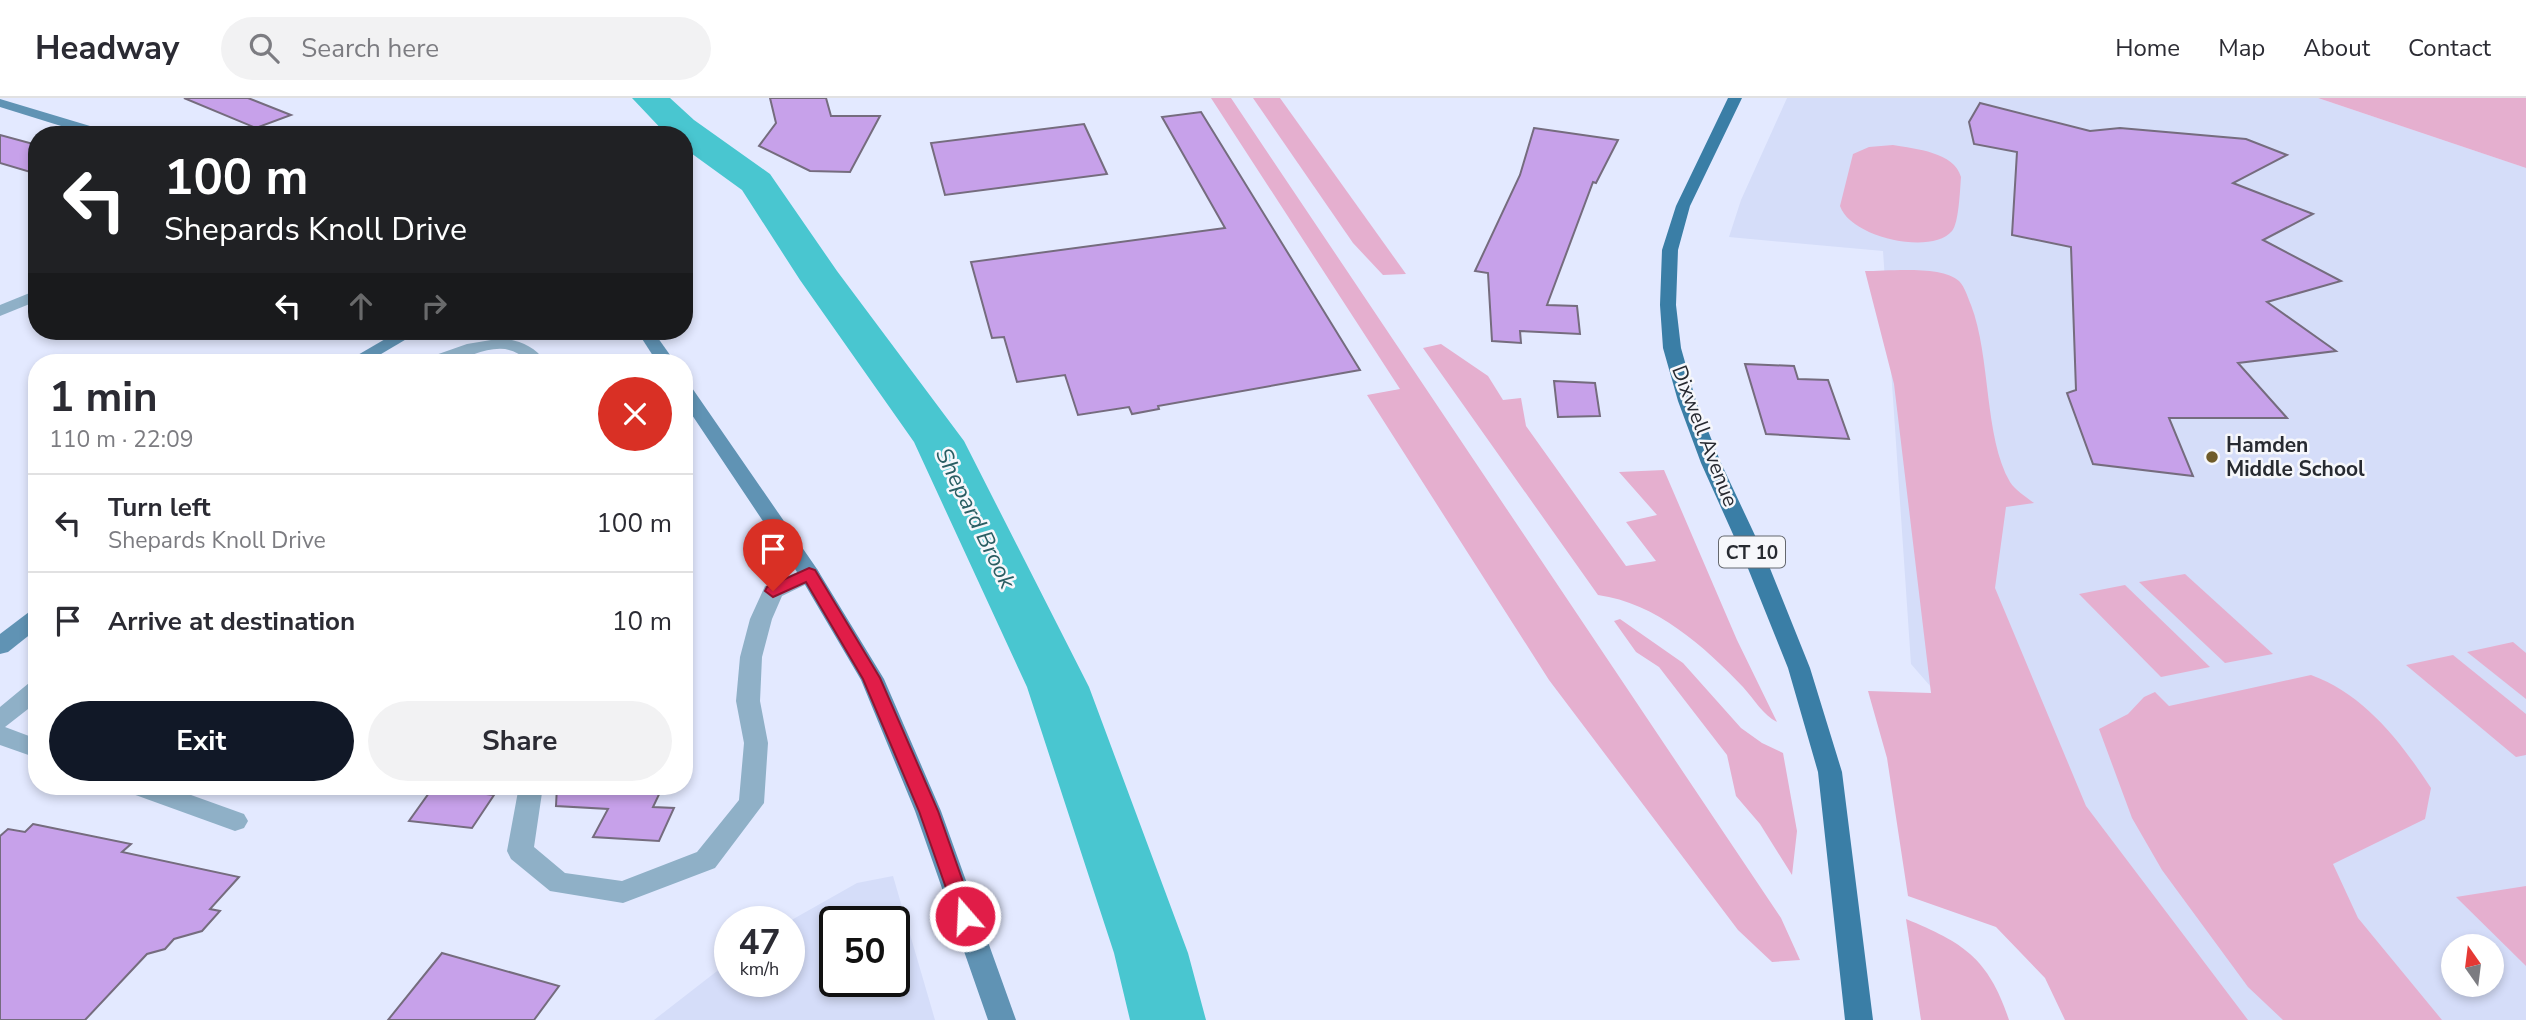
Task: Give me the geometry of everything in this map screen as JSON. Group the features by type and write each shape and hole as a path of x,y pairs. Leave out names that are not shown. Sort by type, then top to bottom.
{"main road":[{"name":"Dixwell Avenue","path":"1735,98 1683,206 1670,250 1668,305 1672,348 1686,401 1756,561 1799,668 1830,772 1860,1020"},
{"path":"0,103 75,126"},
{"path":"367,354 385,340"},
{"path":"370,354 395,340"},
{"path":"693,402 809,574 877,691 928,811 1002,1020"},
{"path":"0,646 28,624"}],"street":[{"path":"0,311 28,299"},
{"path":"455,354 471,348 506,344 521,345 532,354"},
{"path":"529,795 520,851 559,883 623,892 706,860 751,803 756,743 748,701 751,657 761,619 773,591 809,574"},
{"path":"0,720 28,697"},
{"path":"0,735 28,746"},
{"path":"164,795 236,821"}],"shaded area":[{"path":"1211,98 1231,98 1781,918 1800,960 1772,962 1738,930 1549,680 1367,395 1400,389"},
{"path":"1253,98 1280,98 1406,274 1383,275 1353,243"},
{"name":"Hamden Middle School","path":"1787,98 2318,98 2526,168 2526,1020 2220,1020 1911,664 1883,251 1729,237 1741,200"},
{"path":"2318,98 2526,98 2526,168"},
{"path":"1893,145 1933,153 1951,162 1957,169 1961,177 1956,221 1952,231 1942,238 1927,242 1910,242 1874,234 1847,217 1840,206 1853,154 1869,147"},
{"path":"1914,270 1940,273 1959,281 1965,289 1982,348 1992,420 2002,464 2012,485 2034,503 2006,507 1995,588 2086,806 2248,1020 2065,1020 2045,978 1996,927 1908,896 1887,758 1868,691 1931,693 1894,384 1865,271"},
{"path":"1441,344 1488,376 1503,400 1521,398 1526,426 1626,566 1656,561 1626,522 1657,515 1619,472 1664,470 1737,640 1777,722 1763,711 1712,656 1678,629 1640,607 1598,595 1423,348"},
{"path":"2185,574 2273,654 2225,663 2139,582"},
{"path":"2125,585 2210,667 2161,677 2079,594"},
{"path":"1620,619 1683,663 1741,728 1762,743 1783,753 1797,831 1792,875 1760,824 1736,796 1727,755 1659,667 1636,652 1614,621"},
{"path":"2513,642 2526,653 2526,699 2467,652"},
{"path":"2453,655 2526,714 2526,755 2516,757 2406,665"},
{"path":"2311,675 2348,694 2380,721 2431,788 2425,819 2333,864 2358,918 2442,1020 2283,1020 2248,987 2162,870 2132,818 2099,729 2128,714 2144,697 2155,692 2169,706"},
{"path":"893,876 902,906 819,906 819,997 910,997 910,934 935,1020 654,1020 714,973 714,997 805,997 805,912 857,883"},
{"path":"2526,886 2526,966 2504,944 2504,934 2494,934 2456,897"},
{"path":"1906,919 1944,936 1971,955 1992,981 2009,1020 1921,1020"}],"building":[{"path":"184,98 248,98 291,115 261,126 251,126"},
{"path":"770,98 826,98 831,116 880,116 850,172 810,171 759,146 776,123"},
{"path":"1980,103 2090,131 2120,128 2246,139 2287,155 2233,183 2313,214 2263,240 2341,281 2267,302 2336,351 2238,363 2287,418 2169,418 2193,476 2093,464 2067,393 2076,390 2071,247 2012,235 2017,152 1974,144 1969,122"},
{"path":"1201,112 1360,370 1158,406 1159,409 1132,414 1129,407 1078,415 1065,375 1017,382 1004,337 992,338 971,262 1225,228 1162,117"},
{"path":"1084,124 1107,174 945,195 931,143"},
{"path":"1534,128 1618,140 1596,183 1593,182 1547,305 1577,306 1580,334 1520,331 1521,343 1492,341 1488,273 1475,271 1520,175"},
{"path":"0,135 28,143 28,171 0,163"},
{"path":"1745,364 1794,366 1798,379 1828,380 1849,439 1766,434"},
{"path":"1554,381 1595,383 1600,416 1558,417"},
{"path":"428,795 494,795 472,828 409,821"},
{"path":"557,795 659,795 653,807 674,808 659,841 593,837 608,809 556,806"},
{"path":"33,824 131,844 122,852 239,877 210,909 220,911 202,931 174,939 165,949 147,954 85,1020 0,1020 0,836 8,829 25,832"},
{"path":"442,953 559,986 534,1020 388,1020"}],"waterway":[{"name":"Shepard Brook","path":"650,98 679,126"},
{"name":"Shepard Brook","path":"693,137 756,182 822,280 939,441 1058,687 1151,953 1168,1020"}],"place":[{"name":"Hamden Middle School","path":"2212,457"}],"route":[{"path":"773,591 809,574 872,678 928,811 965,916"}]}
